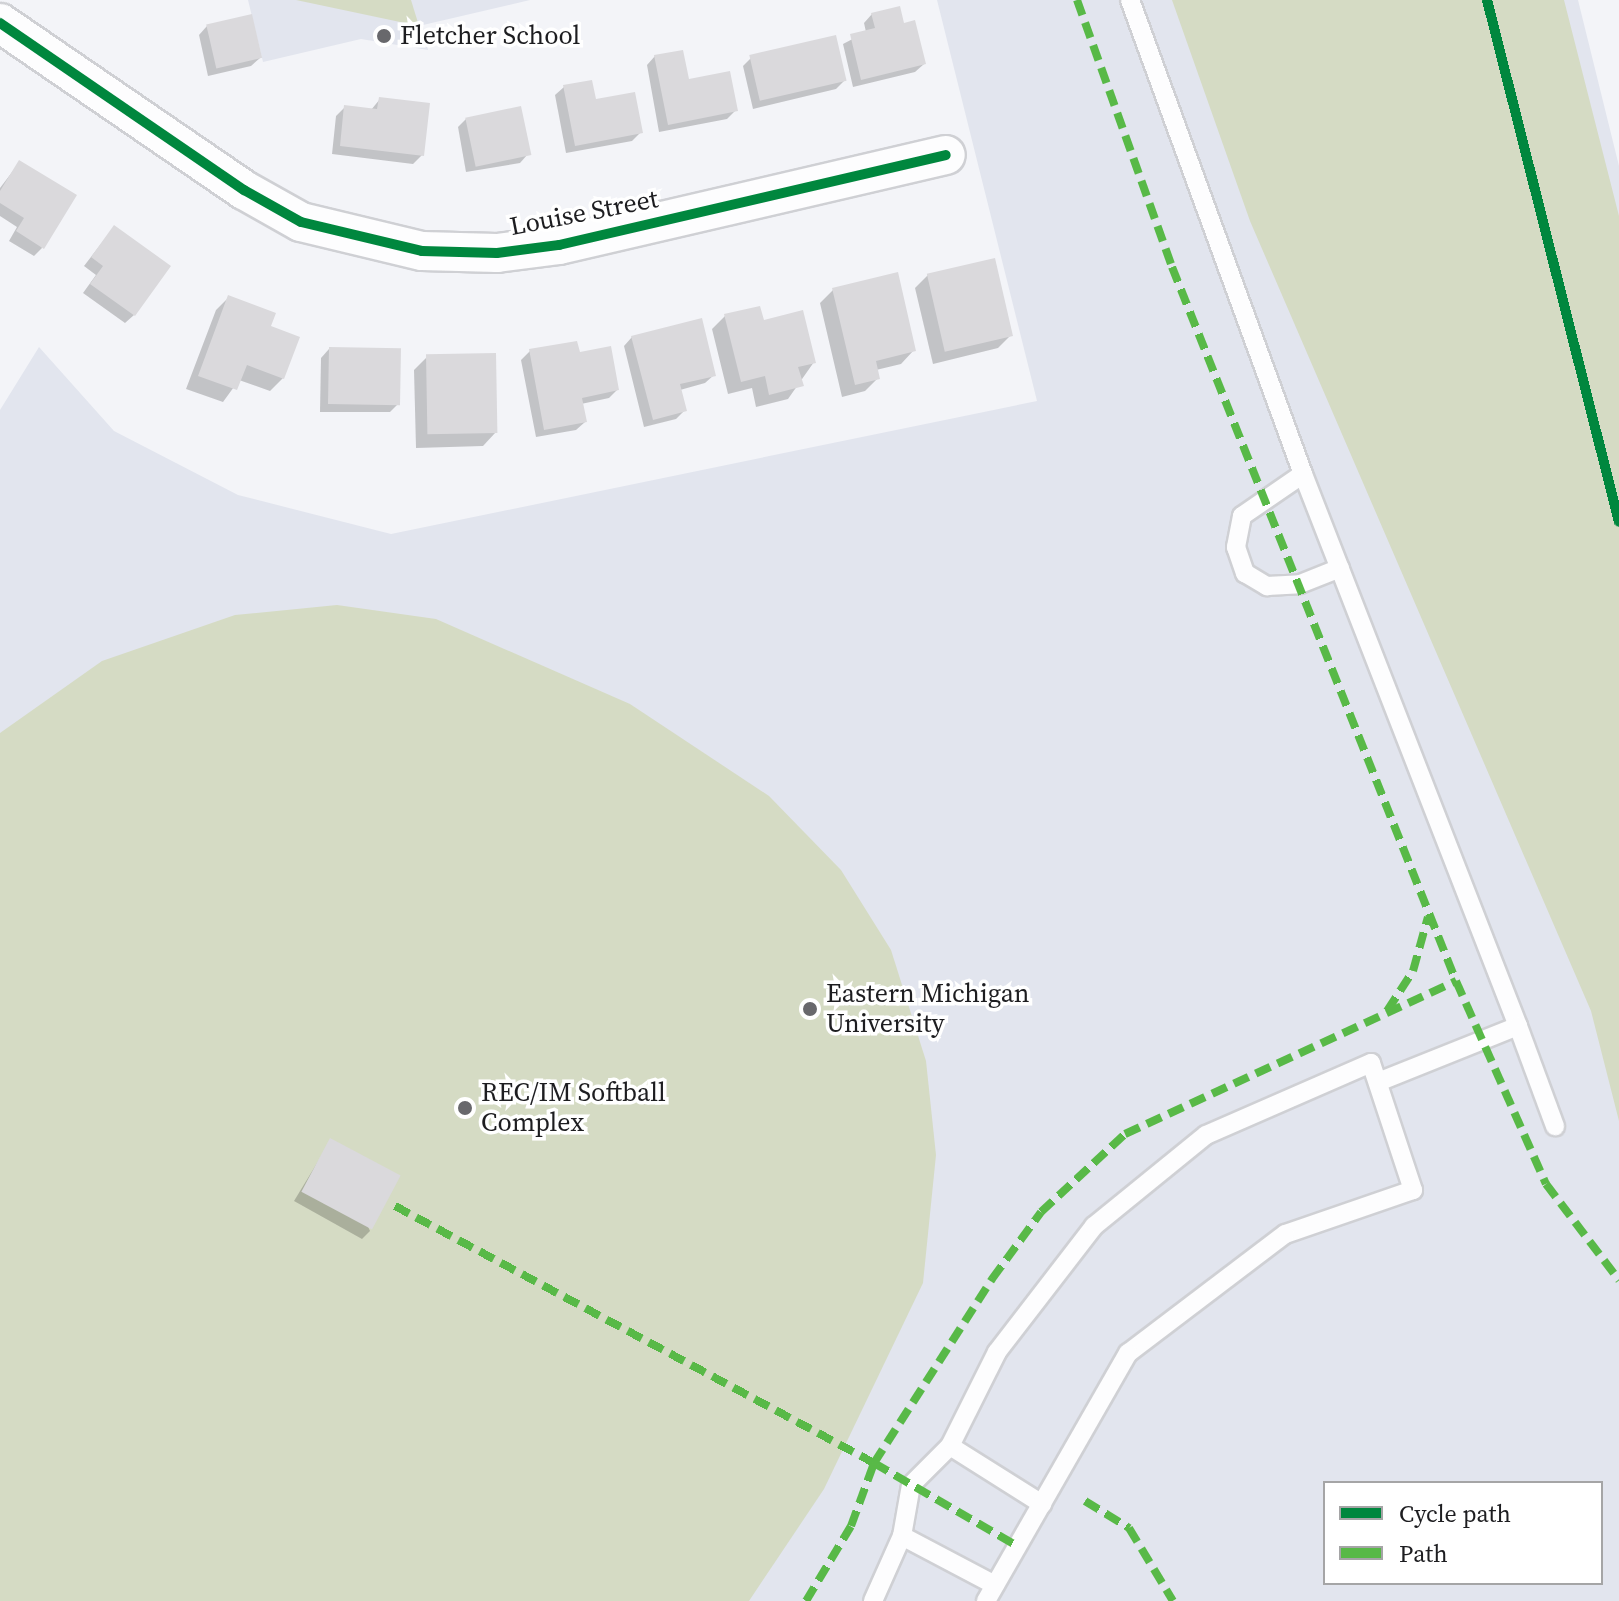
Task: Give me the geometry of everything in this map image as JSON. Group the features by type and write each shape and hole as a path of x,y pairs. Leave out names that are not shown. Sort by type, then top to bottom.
{"street":[{"name":"Louise Street","path":"0,23 244,190 301,222 422,251 497,253 559,245 946,155"}],"lane":[{"path":"1130,0 1303,474 1555,1126"},
{"path":"1303,474 1242,516 1236,547 1245,573 1267,586 1300,584 1340,568"},
{"path":"1378,1082 1518,1026"},
{"path":"873,1601 902,1536 911,1485 950,1446 997,1352 1094,1226 1206,1135 1371,1063 1413,1190 1285,1234 1128,1353 991,1593 902,1536"},
{"path":"950,1446 1042,1504"}],"shaded area":[{"name":"Fletcher School","path":"248,0 530,0 423,25 428,50 361,39 263,62"},
{"name":"Eastern Michigan University","path":"937,0 1578,0 1619,166 1619,1601 0,1601 0,410 39,347 114,431 238,495 391,534 1037,401"}],"green space":[{"path":"296,0 411,0 419,26"},
{"path":"1172,0 1564,0 1619,216 1619,1121 1591,1011 1250,221"},
{"name":"REC/IM Softball Complex","path":"337,605 436,619 630,704 769,796 841,870 891,950 926,1061 936,1155 923,1283 824,1489 749,1601 0,1601 0,733 102,661 235,615"}],"building":[{"path":"900,6 904,23 915,20 926,64 861,80 850,34 875,28 871,13"},
{"path":"252,14 262,58 216,68 206,25"},
{"path":"836,35 847,81 760,101 749,55"},
{"path":"683,50 689,79 730,71 738,111 668,125 654,55"},
{"path":"592,80 596,99 635,92 643,133 575,146 563,85"},
{"path":"379,97 430,103 424,156 340,146 344,105 377,109"},
{"path":"521,106 531,155 476,167 465,118"},
{"path":"19,160 77,195 44,249 16,231 24,218 0,203 0,191"},
{"path":"114,225 171,266 135,316 90,284 103,266 91,257"},
{"path":"995,258 1013,336 945,352 927,274"},
{"path":"898,272 916,351 876,361 880,379 855,385 832,288"},
{"path":"228,295 276,313 271,326 300,337 284,379 247,365 237,390 198,376"},
{"path":"760,306 764,320 803,310 816,363 798,367 804,386 769,395 765,376 741,382 724,314"},
{"path":"702,318 716,376 680,384 687,411 653,420 631,336"},
{"path":"577,341 580,352 611,346 619,390 582,398 587,422 544,430 529,349"},
{"path":"329,347 401,348 400,405 328,404"},
{"path":"496,353 497,433 427,434 426,354"},
{"path":"330,1138 401,1176 372,1229 301,1192"}],"marked path":[{"path":"1077,0 1172,267 1456,981 1546,1184 1619,1280"},
{"path":"1387,1011 1413,971 1428,917"},
{"path":"806,1601 851,1526 874,1463 992,1279 1041,1212 1125,1134 1456,981"},
{"path":"395,1206 874,1463 1017,1546"},
{"path":"1085,1501 1129,1528 1173,1601"}],"cycle path":[{"path":"1487,0 1619,522"},
{"path":"0,23 244,190 301,222 422,251 497,253 559,245 946,155"}],"place":[{"name":"Fletcher School","path":"384,36"},
{"name":"Eastern Michigan University","path":"810,1009"},
{"name":"REC/IM Softball Complex","path":"465,1108"}]}
